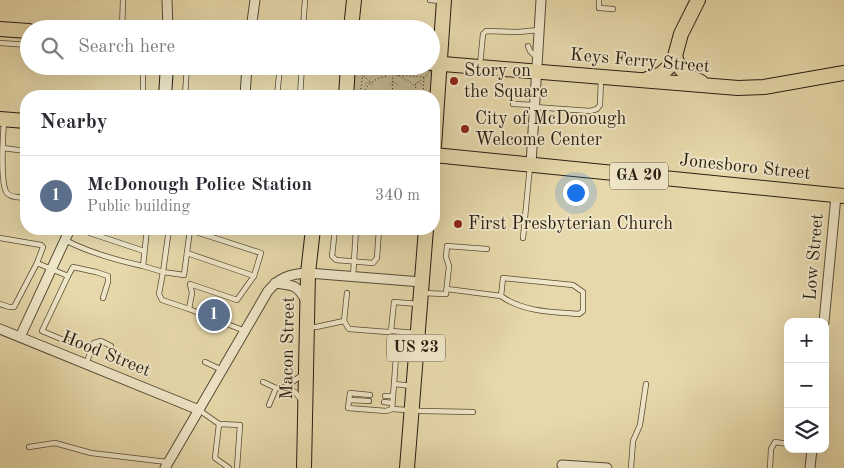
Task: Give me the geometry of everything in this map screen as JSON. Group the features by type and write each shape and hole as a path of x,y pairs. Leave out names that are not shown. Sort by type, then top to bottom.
{"main road":[{"path":"352,20 354,0"},
{"path":"437,20 439,0"},
{"path":"644,80 666,71 675,56 681,34 698,0"},
{"path":"0,29 20,30"},
{"path":"675,56 677,64 684,73 708,85"},
{"name":"Keys Ferry Street","path":"440,67 536,64 601,76 738,88 764,87 844,73"},
{"path":"165,90 166,75"},
{"path":"347,90 350,75"},
{"path":"432,75 433,90"},
{"path":"2,119 20,120"},
{"name":"Jonesboro Street","path":"440,156 840,196"},
{"name":"Macon Street","path":"303,467 308,273 312,235"},
{"name":"US 23","path":"407,468 426,235"}],"street":[{"path":"167,0 168,20"},
{"path":"252,20 255,0"},
{"path":"530,164 542,0"},
{"path":"246,90 247,75"},
{"name":"Low Street","path":"825,318 840,196"},
{"path":"20,337 67,235"},
{"path":"167,465 275,283 291,274 308,273 353,277 421,293"},
{"path":"275,283 296,286 302,291 307,304"},
{"name":"Hood Street","path":"0,329 199,410"},
{"path":"810,468 811,453"},
{"path":"562,464 607,468"}],"lane":[{"path":"304,20 305,0"},
{"path":"599,0 599,8 614,9"},
{"path":"122,20 123,1"},
{"path":"529,30 529,37"},
{"path":"480,66 484,33 490,31 518,32 539,30"},
{"path":"0,43 20,45"},
{"path":"528,46 536,64"},
{"path":"143,75 143,90"},
{"path":"186,90 187,75"},
{"path":"278,90 279,75"},
{"path":"300,90 301,75"},
{"path":"513,104 590,111 597,109 600,105 601,76"},
{"path":"2,119 3,185 8,195 20,198"},
{"path":"3,148 20,151"},
{"path":"523,238 530,164"},
{"path":"96,235 144,251"},
{"path":"142,266 146,235"},
{"path":"168,235 160,298 245,331"},
{"path":"189,235 184,274 190,284 192,294 189,309"},
{"path":"190,284 237,300 254,276 261,253 205,235"},
{"path":"334,235 332,256 336,260 373,263 376,258 378,235"},
{"path":"353,277 356,235"},
{"path":"0,238 41,245 43,248 14,307 0,304"},
{"path":"65,240 91,253 113,260 163,272 184,274"},
{"path":"392,331 394,302 421,293 446,294 449,266 446,257 447,246 487,249"},
{"path":"187,253 254,276"},
{"path":"37,263 68,276"},
{"path":"66,341 42,330 73,267 108,276 103,298"},
{"path":"447,289 501,296 509,302 522,307 579,314 582,311 583,292 574,285 503,278 501,296"},
{"path":"347,293 344,321 349,329 392,331 417,338"},
{"path":"208,328 212,319"},
{"path":"307,327 344,321"},
{"path":"392,409 397,342 417,338"},
{"path":"86,364 94,343 101,341 111,346"},
{"path":"206,362 222,370"},
{"path":"286,388 297,381 306,371"},
{"path":"263,382 276,388 286,388 295,392 305,404"},
{"path":"394,384 414,386"},
{"path":"631,468 633,441 640,425 646,384"},
{"path":"269,405 276,388"},
{"path":"370,394 350,393 348,408 386,411 392,409 473,412"},
{"path":"385,396 393,396"},
{"path":"349,400 369,401"},
{"path":"384,402 392,403"},
{"path":"199,410 219,424 240,425 237,468"},
{"path":"219,424 214,458 229,468"},
{"path":"770,468 771,449 775,442 784,443"},
{"path":"29,447 55,443 91,453 167,465"}],"path":[{"path":"361,90 362,75"},
{"path":"364,75 371,83"},
{"path":"394,75 403,77 417,90"},
{"path":"393,90 394,75"},
{"path":"365,90 371,83 384,76 424,77"},
{"path":"414,86 424,77"},
{"path":"423,90 424,77"}],"green space":[{"path":"347,75 437,75 435,90 346,90"}],"place":[{"name":"Story on the Square","path":"454,81"},
{"name":"City of McDonough Welcome Center","path":"465,129"},
{"name":"First Presbyterian Church","path":"458,224"},
{"name":"McDonough Police Station","path":"214,315"}]}
